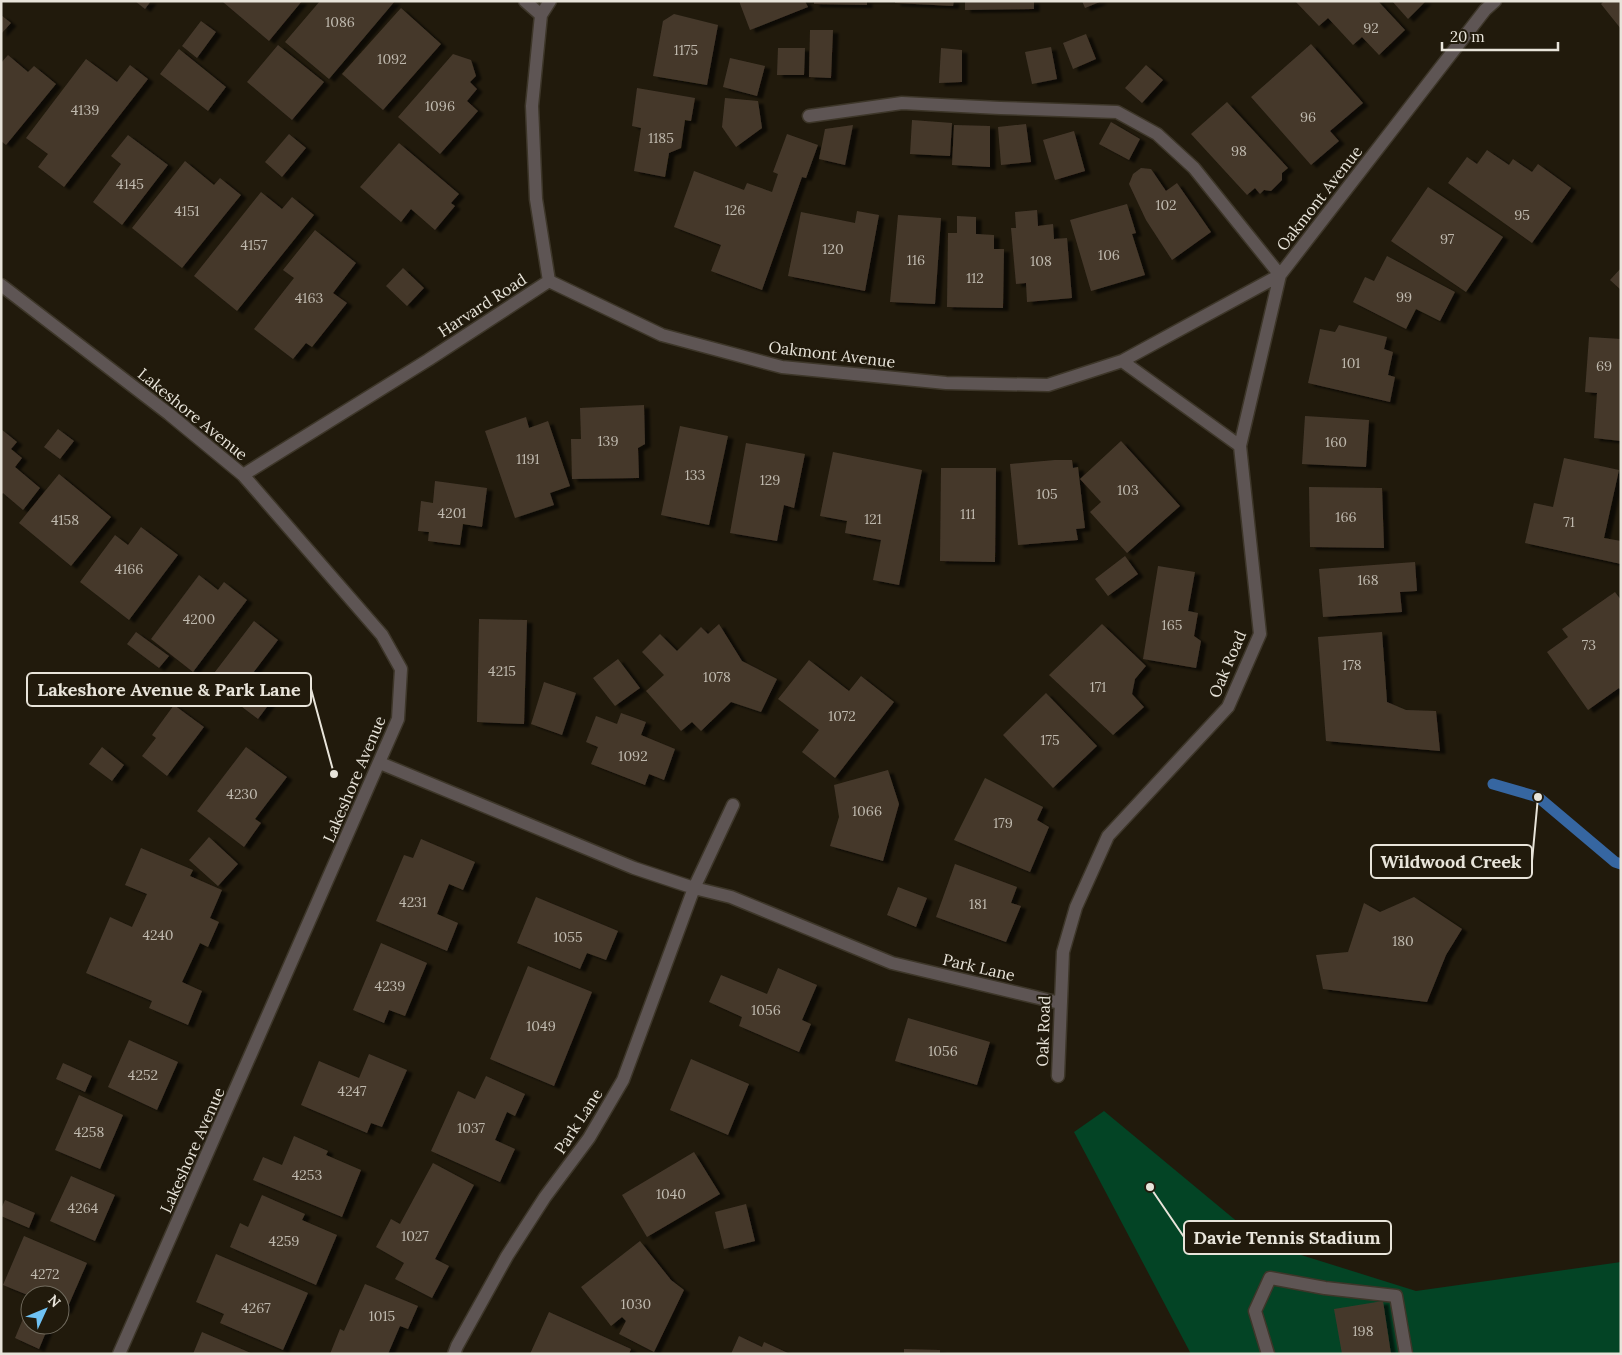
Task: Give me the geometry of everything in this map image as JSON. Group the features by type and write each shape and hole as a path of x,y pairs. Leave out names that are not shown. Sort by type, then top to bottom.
{"street":[{"path":"524,1 541,15"},
{"name":"Harvard Road","path":"243,475 428,360 549,281 536,199 532,106 541,15 550,1"},
{"name":"Oakmont Avenue","path":"549,281 662,335 782,367 946,383 1048,384 1122,361 1280,275 1485,10 1495,1"},
{"path":"809,116 902,103 1117,112 1157,134 1194,168 1280,275"},
{"name":"Oak Road","path":"1058,1076 1063,952 1076,907 1108,836 1228,707 1260,634 1240,446 1280,275"},
{"name":"Lakeshore Avenue","path":"1,285 169,414 243,475 382,635 401,669 398,719 380,763 119,1354"},
{"path":"1122,361 1240,446"},
{"name":"Park Lane","path":"380,763 634,868 694,888 731,897 892,963 1060,1003"},
{"name":"Park Lane","path":"454,1354 507,1256 545,1197 589,1138 623,1080 694,888 733,805"},
{"path":"1268,1354 1255,1311 1270,1278 1325,1288 1396,1296 1406,1354"}],"green space":[{"path":"1104,1111 1263,1243 1416,1291 1621,1262 1621,1354 1191,1354 1074,1132"}],"building":[{"path":"135,1 151,1 145,9"},
{"path":"224,1 302,1 269,41"},
{"path":"320,1 395,1 329,79 285,42"},
{"path":"739,1 805,1 808,7 750,30"},
{"path":"814,1 867,1 867,5 814,4"},
{"path":"895,1 954,1 953,6 895,3"},
{"path":"965,1 1034,1 1034,9 965,10"},
{"path":"1082,1 1102,1 1085,8"},
{"path":"1295,1 1378,1 1405,30 1379,55 1362,37 1353,45 1328,18 1319,26"},
{"path":"1392,1 1426,1 1408,19"},
{"path":"1604,1 1621,1 1621,29 1601,4"},
{"path":"401,8 441,44 383,110 342,74"},
{"path":"674,14 718,25 707,85 653,76 663,21"},
{"path":"1,15 11,23 1,34"},
{"path":"201,21 216,32 197,58 182,46"},
{"path":"810,30 833,30 831,78 809,77"},
{"path":"1086,34 1096,59 1073,69 1063,43"},
{"path":"1311,44 1363,103 1330,131 1339,141 1311,165 1251,97"},
{"path":"278,45 324,82 292,120 247,82"},
{"path":"1051,47 1057,79 1032,84 1025,52"},
{"path":"778,48 805,48 804,75 777,75"},
{"path":"941,48 962,50 962,82 939,83"},
{"path":"179,49 226,87 208,111 160,74"},
{"path":"453,54 471,60 476,76 470,82 477,89 467,101 478,111 440,154 398,117"},
{"path":"8,55 28,72 34,66 56,84 6,145 1,141 1,63"},
{"path":"730,58 765,66 757,96 723,87"},
{"path":"86,59 117,82 130,65 148,79 64,187 38,167 48,154 26,138"},
{"path":"1146,65 1163,80 1142,103 1125,88"},
{"path":"637,88 695,98 691,121 685,120 681,148 669,153 665,177 634,171 641,128 632,126"},
{"path":"725,98 758,101 762,128 736,147 722,127"},
{"path":"1227,102 1288,168 1282,173 1282,180 1271,191 1264,190 1260,194 1255,188 1247,195 1191,134"},
{"path":"912,120 952,123 950,156 910,154"},
{"path":"1111,122 1140,139 1129,160 1099,144"},
{"path":"1026,124 1031,162 1001,165 998,127"},
{"path":"853,125 845,165 819,159 825,129"},
{"path":"954,125 990,126 990,167 952,165"},
{"path":"1074,131 1085,171 1055,180 1043,140"},
{"path":"289,134 306,148 282,177 265,162"},
{"path":"787,134 818,145 806,178 802,177 762,290 711,271 721,245 674,227 694,171 744,190 747,183 772,192 778,174 773,172"},
{"path":"128,135 168,165 122,225 93,202 121,164 111,156"},
{"path":"399,143 459,194 451,203 455,206 435,230 411,209 401,222 360,187"},
{"path":"1487,150 1509,165 1513,159 1532,172 1538,164 1571,188 1532,243 1448,183 1467,157 1477,164"},
{"path":"185,161 214,185 220,178 241,195 182,268 132,228"},
{"path":"1141,168 1151,169 1166,191 1177,183 1211,232 1172,260 1146,220 1129,184 1133,174"},
{"path":"1428,187 1503,237 1466,292 1391,241"},
{"path":"261,192 282,209 292,197 314,215 237,311 194,276"},
{"path":"1127,204 1136,233 1132,234 1145,275 1091,291 1070,220"},
{"path":"1037,210 1038,226 1053,224 1054,239 1067,238 1072,298 1027,302 1026,283 1016,284 1011,228 1016,228 1015,212"},
{"path":"857,211 879,215 865,291 788,276 801,212 855,223"},
{"path":"898,215 941,218 935,304 890,302"},
{"path":"957,216 976,217 976,234 994,235 994,249 1004,249 1003,308 947,307 948,233 957,233"},
{"path":"315,230 356,263 333,293 347,303 312,347 306,343 293,359 254,329 294,278 283,270"},
{"path":"1387,256 1455,292 1440,321 1416,309 1406,329 1353,302 1365,277 1374,281"},
{"path":"403,268 424,288 407,306 386,286"},
{"path":"1621,268 1621,290 1610,280"},
{"path":"1339,325 1387,337 1384,349 1393,352 1388,375 1395,377 1390,402 1308,383 1320,329 1335,332"},
{"path":"1589,337 1621,339 1621,441 1594,438 1597,393 1585,392"},
{"path":"644,405 645,444 638,448 639,478 572,479 571,439 581,439 580,408"},
{"path":"1305,416 1369,420 1366,467 1302,464"},
{"path":"526,417 529,428 548,421 570,486 550,493 554,505 515,518 485,431"},
{"path":"680,426 728,436 709,525 661,515"},
{"path":"1,429 17,442 11,449 22,458 15,467 40,488 23,510 3,493 1,495"},
{"path":"58,429 74,441 60,459 44,447"},
{"path":"1121,441 1180,506 1127,553 1090,512 1101,502 1080,479"},
{"path":"746,443 805,454 794,508 784,505 777,541 730,533"},
{"path":"833,452 922,470 899,585 873,580 881,540 845,533 847,521 820,516"},
{"path":"1564,458 1619,470 1604,538 1621,541 1621,564 1525,543 1534,503 1553,507"},
{"path":"1072,460 1073,468 1078,467 1085,528 1076,529 1078,540 1018,545 1010,464"},
{"path":"941,468 996,468 995,562 940,561"},
{"path":"59,474 111,517 71,566 19,523"},
{"path":"435,481 487,488 482,527 463,524 460,545 428,541 429,532 418,531 421,501 433,503"},
{"path":"1309,487 1382,488 1384,548 1310,547"},
{"path":"141,527 178,555 129,620 80,582 115,535 128,545"},
{"path":"1125,556 1138,574 1108,596 1095,579"},
{"path":"1415,562 1417,591 1400,592 1402,612 1323,617 1319,569"},
{"path":"1158,566 1195,572 1188,611 1198,613 1194,636 1201,641 1196,668 1143,659"},
{"path":"199,575 218,590 224,582 247,600 193,672 151,639"},
{"path":"1615,592 1621,600 1621,690 1619,688 1588,710 1547,652 1568,637 1562,629"},
{"path":"479,619 527,620 524,724 477,722"},
{"path":"254,621 278,640 253,673 278,692 258,719 208,681"},
{"path":"719,624 742,661 777,679 761,712 731,702 701,731 692,722 681,731 646,691 664,675 642,652 660,634 677,651 701,627 708,634"},
{"path":"1102,624 1146,666 1135,679 1132,694 1144,707 1113,735 1049,675"},
{"path":"136,632 169,656 159,668 127,644"},
{"path":"1382,632 1387,702 1406,710 1436,711 1440,751 1326,741 1318,637"},
{"path":"618,659 640,688 615,706 593,678"},
{"path":"809,660 849,691 861,676 894,702 835,778 802,752 819,730 778,699"},
{"path":"544,682 576,693 562,735 531,724"},
{"path":"1046,693 1097,746 1053,788 1003,735"},
{"path":"174,705 204,727 167,776 142,756 156,738 152,735"},
{"path":"621,713 646,722 641,735 675,749 664,780 649,774 645,785 591,764 598,747 586,742 596,716 617,724"},
{"path":"102,747 124,765 112,781 89,764"},
{"path":"246,747 287,777 255,819 261,823 244,847 197,811"},
{"path":"888,770 899,804 883,861 830,846 839,817 834,785"},
{"path":"985,778 1043,807 1037,820 1049,827 1030,872 954,840"},
{"path":"209,837 238,864 218,886 189,860"},
{"path":"421,839 475,862 463,890 449,884 437,914 458,923 447,951 376,921 404,855 413,858"},
{"path":"141,848 193,870 190,876 222,890 210,918 219,922 208,947 200,943 182,982 202,991 188,1025 149,1008 152,1001 86,973 110,917 132,927 147,894 125,885"},
{"path":"955,864 1017,887 1011,903 1021,906 1006,942 936,917"},
{"path":"898,887 927,898 916,927 887,915"},
{"path":"536,897 618,931 606,960 587,953 580,969 517,943"},
{"path":"1414,897 1462,929 1446,955 1427,1002 1323,989 1316,955 1348,952 1364,903 1380,912"},
{"path":"381,943 427,963 405,1016 389,1010 384,1023 353,1010"},
{"path":"528,966 592,992 554,1086 490,1059"},
{"path":"778,968 817,985 802,1020 811,1024 799,1052 739,1026 742,1017 709,1002 721,975 767,994"},
{"path":"908,1018 990,1042 977,1085 895,1061"},
{"path":"129,1040 178,1062 157,1110 108,1087"},
{"path":"369,1054 407,1070 382,1127 371,1123 367,1133 301,1105 319,1061 359,1078"},
{"path":"691,1059 749,1084 728,1135 670,1110"},
{"path":"63,1063 92,1076 85,1092 56,1079"},
{"path":"486,1076 525,1094 515,1116 507,1112 495,1140 515,1149 500,1182 431,1151 458,1091 475,1099"},
{"path":"79,1095 123,1115 100,1169 55,1150"},
{"path":"294,1136 328,1151 326,1155 361,1170 342,1217 253,1180 263,1157 282,1165"},
{"path":"694,1152 720,1194 647,1237 622,1195"},
{"path":"433,1163 474,1185 435,1259 449,1266 432,1298 395,1279 404,1263 376,1247 391,1219 400,1224"},
{"path":"71,1176 115,1195 95,1241 50,1221"},
{"path":"262,1195 305,1214 302,1220 337,1235 316,1285 230,1247 240,1223 248,1227"},
{"path":"5,1200 35,1213 29,1228 1,1216 1,1209"},
{"path":"746,1204 755,1241 724,1249 715,1212"},
{"path":"24,1236 87,1263 70,1302 70,1285 20,1285 20,1292 3,1285"},
{"path":"640,1241 671,1280 684,1290 654,1352 619,1334 626,1321 622,1317 611,1326 581,1287"},
{"path":"216,1254 308,1293 283,1350 220,1323 224,1314 196,1302"},
{"path":"365,1284 418,1306 408,1329 400,1326 388,1354 330,1354 340,1329 344,1331"},
{"path":"1383,1301 1391,1354 1342,1354 1334,1309"},
{"path":"549,1312 631,1349 629,1354 530,1354"},
{"path":"20,1326 20,1335 45,1335 39,1349 15,1338"},
{"path":"202,1332 253,1354 193,1354"},
{"path":"739,1336 762,1347 764,1342 790,1354 731,1354"},
{"path":"904,1349 940,1350 940,1354 904,1354"}],"waterway":[{"path":"1493,784 1538,797 1615,862 1621,864"}],"place":[{"name":"Lakeshore Avenue & Park Lane","path":"334,774"},
{"name":"Wildwood Creek","path":"1538,797"},
{"name":"Davie Tennis Stadium","path":"1150,1187"}]}
